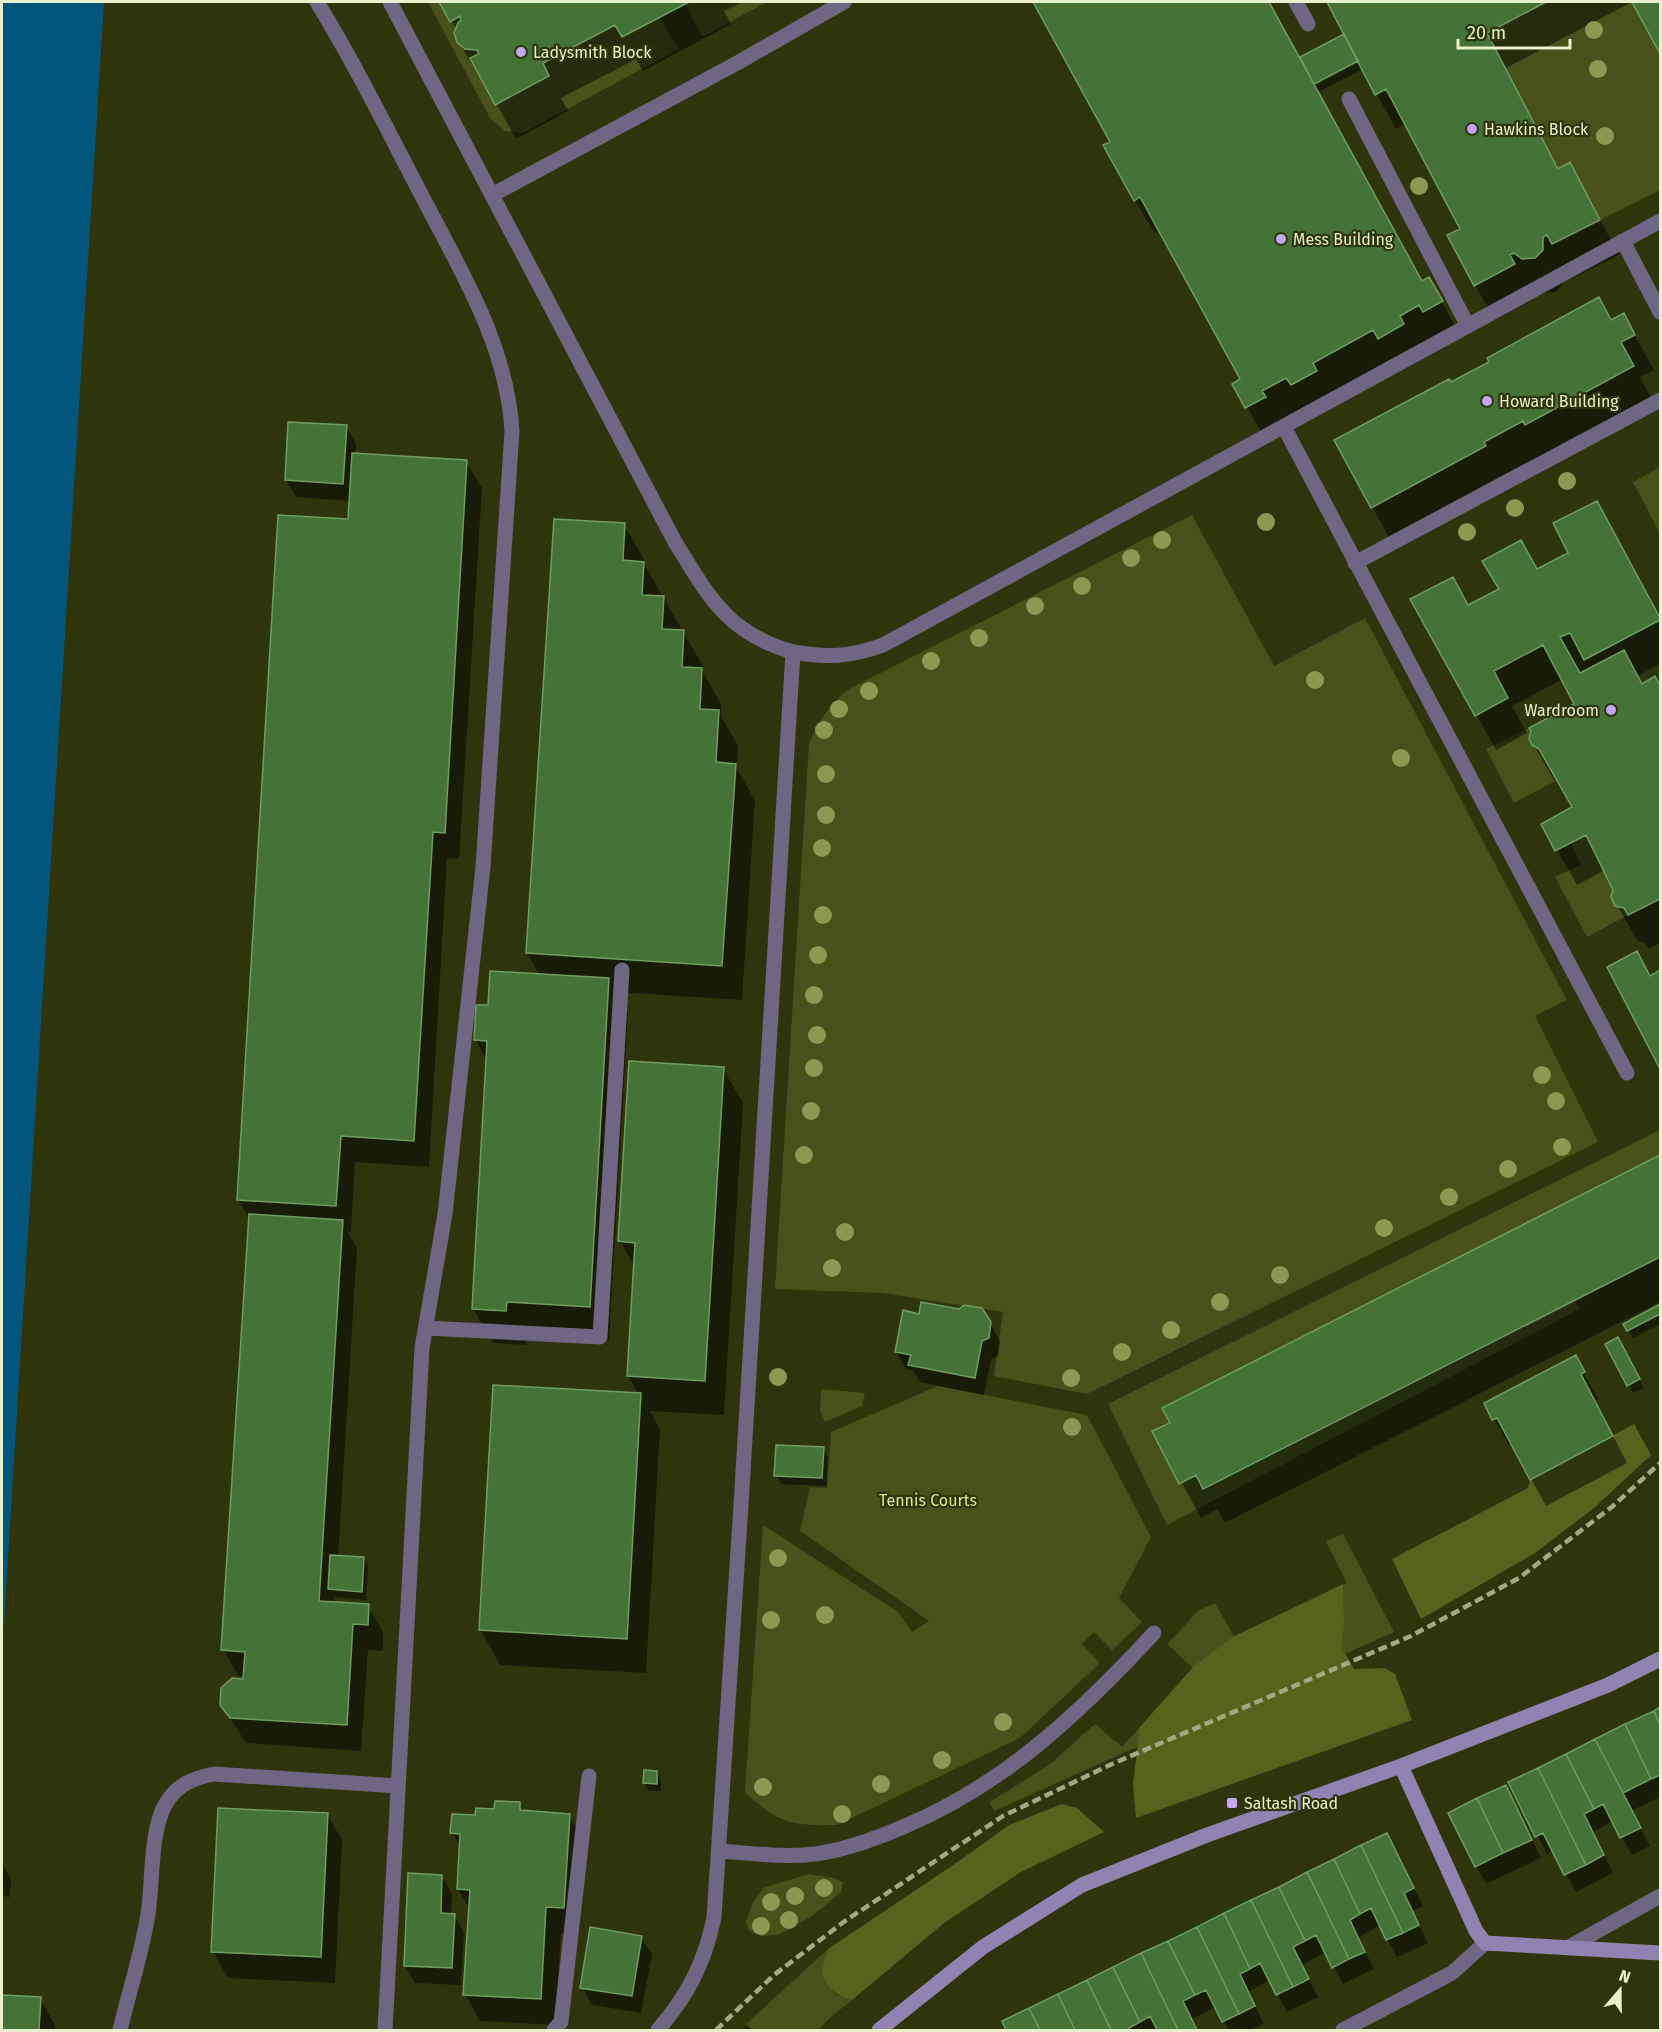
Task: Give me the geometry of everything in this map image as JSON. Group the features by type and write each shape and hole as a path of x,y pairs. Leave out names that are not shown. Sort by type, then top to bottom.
{"main road":[{"path":"879,2031 983,1947 1082,1885 1207,1835 1401,1767 1608,1685 1660,1659"},
{"path":"1401,1767 1476,1931 1485,1943 1660,1953"}],"street":[{"path":"317,2 354,63 475,299 497,352 510,404 512,431 483,867 445,1214 422,1360 385,2031"},
{"path":"390,2 675,542 711,600 730,619 774,647 818,657 842,657 863,653 883,645 1660,221"},
{"path":"492,195 739,62 844,2"},
{"path":"1296,2 1308,24"},
{"path":"1349,99 1468,326"},
{"path":"1623,241 1660,312"},
{"path":"1355,562 1660,400"},
{"path":"1284,428 1627,1073"},
{"path":"658,2031 689,1988 708,1945 714,1918 794,652"},
{"path":"426,1328 600,1337 622,970"},
{"path":"719,1851 816,1854 846,1848 877,1838 923,1819 1000,1775 1024,1757 1084,1706 1155,1633"},
{"path":"120,2031 148,1915 158,1821 166,1804 180,1787 198,1777 214,1774 398,1786"},
{"path":"554,2031 561,2022 589,1776"},
{"path":"1569,1947 1660,1896"},
{"path":"1343,2031 1452,1973 1485,1943"}],"green space":[{"path":"428,2 439,2 450,21 460,16 461,20 455,31 456,39 465,49 477,50 479,54 470,59 495,105 549,76 543,63 615,25 622,37 659,18 679,49 523,133 505,131 490,118"},
{"path":"689,2 767,2 702,37 685,4"},
{"path":"1546,2 1632,2 1660,54 1660,190 1600,220 1570,163 1558,169 1487,33"},
{"path":"1660,467 1660,534 1633,482"},
{"path":"1192,515 1274,666 1365,618 1567,1000 1535,1016 1598,1142 1087,1394 994,1376 1003,1312 883,1293 775,1289 809,744 825,714 849,689"},
{"path":"1529,728 1531,731 1529,739 1532,745 1539,749 1557,780 1514,803 1486,749"},
{"path":"1586,835 1613,890 1611,897 1615,906 1624,908 1628,915 1587,937 1555,877 1581,864 1571,844"},
{"path":"1660,1130 1660,1155 1163,1408 1170,1423 1153,1431 1179,1484 1196,1475 1204,1489 1575,1301 1580,1309 1167,1525 1108,1404"},
{"name":"Tennis Courts","path":"938,1386 1087,1415 1151,1537 1119,1598 1142,1622 1112,1650 1094,1632 1082,1644 1100,1663 1020,1738 837,1825 809,1825 786,1820 767,1810 745,1792 763,1525 898,1612 912,1632 929,1621 800,1531 810,1487 827,1488 831,1432"},
{"path":"821,1389 865,1393 862,1406 825,1422 820,1411"},
{"path":"1634,1424 1651,1455 1594,1508 1535,1553 1421,1619 1392,1559 1528,1488 1530,1480"},
{"path":"1343,1534 1394,1632 994,1811 990,1802 1050,1764 1095,1724 1122,1747 1193,1668 1167,1644 1199,1610 1215,1603 1234,1636 1347,1583 1326,1541"},
{"path":"1343,1584 1344,1626 1341,1646 1354,1669 1385,1668 1395,1674 1412,1720 1136,1818 1133,1783 1140,1727 1193,1667 1233,1637"},
{"path":"1062,1804 1077,1808 1104,1832 1021,1872 944,1923 852,2000 841,1996 830,1987 821,1972 828,1949 1009,1825"},
{"path":"809,1874 834,1878 843,1882 841,1892 814,1915 778,1935 761,1936 749,1931 746,1922 752,1904 763,1888"},
{"path":"828,1949 821,1972 835,1994 852,2000 818,2030 753,2030 746,2024"}],"water":[{"path":"2,2 104,2 2,1656"}],"building":[{"name":"Ladysmith Block","path":"439,2 689,2 622,37 615,25 543,63 549,76 495,105 470,58 479,54 477,50 465,49 457,42 454,33 461,20 460,16 450,22"},
{"name":"Mess Building","path":"1033,2 1269,2 1422,281 1429,277 1443,301 1423,312 1419,305 1400,316 1404,324 1378,339 1373,330 1313,363 1317,371 1291,385 1286,378 1262,391 1266,397 1245,408 1232,384 1240,379 1140,197 1134,201 1103,145 1110,142"},
{"name":"Hawkins Block","path":"1327,2 1546,2 1487,33 1558,169 1570,162 1600,220 1552,244 1547,235 1543,237 1543,250 1535,258 1522,259 1514,253 1510,255 1515,264 1474,286 1447,235 1460,229 1386,89 1375,95"},
{"path":"1632,2 1660,2 1660,54"},
{"path":"1344,34 1358,61 1314,84 1300,57"},
{"name":"Howard Building","path":"1599,297 1611,320 1624,313 1635,335 1621,342 1634,366 1525,425 1523,421 1484,442 1486,446 1371,508 1334,440 1449,379 1451,382 1489,362 1487,358"},
{"path":"288,422 347,425 343,484 285,480"},
{"path":"352,453 467,460 445,833 433,832 414,1141 341,1136 336,1206 237,1200 278,515 348,519"},
{"name":"Wardroom","path":"1597,501 1660,618 1584,660 1570,633 1560,637 1580,673 1624,650 1642,684 1655,676 1660,686 1660,899 1628,915 1624,908 1615,906 1611,897 1613,890 1586,835 1555,851 1541,824 1572,807 1539,749 1532,745 1529,739 1531,731 1529,728 1574,704 1543,645 1494,671 1508,698 1475,716 1410,599 1453,577 1468,605 1499,589 1482,561 1521,540 1537,569 1568,553 1553,523"},
{"path":"554,519 625,523 623,560 644,562 642,595 664,596 662,629 684,630 682,667 702,668 700,709 719,710 716,762 736,764 722,966 526,953"},
{"path":"1637,951 1650,976 1660,970 1660,1069 1607,967"},
{"path":"490,971 609,978 590,1307 507,1302 506,1311 472,1309 487,1041 474,1040 476,1005 488,1005"},
{"path":"629,1061 724,1067 705,1381 627,1376 635,1243 618,1241"},
{"path":"1660,1155 1660,1257 1203,1489 1196,1475 1179,1484 1152,1431 1170,1423 1162,1408"},
{"path":"249,1214 343,1220 319,1601 369,1604 368,1625 353,1624 347,1725 230,1718 220,1705 221,1688 232,1678 243,1679 245,1652 221,1650"},
{"path":"921,1302 959,1309 964,1305 982,1308 991,1322 989,1338 982,1341 975,1378 908,1365 911,1355 895,1352 903,1310 919,1314"},
{"path":"1660,1304 1660,1314 1627,1331 1623,1324"},
{"path":"1618,1337 1640,1379 1627,1386 1605,1344"},
{"path":"1576,1355 1585,1372 1581,1374 1613,1436 1530,1480 1497,1418 1492,1420 1484,1403"},
{"path":"493,1385 641,1393 627,1639 479,1630"},
{"path":"776,1445 824,1447 822,1478 774,1476"},
{"path":"330,1555 364,1557 362,1592 328,1589"},
{"path":"1660,1707 1660,1725 1654,1711"},
{"path":"1654,1711 1660,1725 1660,1775 1651,1779 1625,1724"},
{"path":"1625,1724 1651,1779 1623,1793 1595,1739"},
{"path":"1595,1739 1641,1828 1620,1838 1603,1804 1594,1809 1566,1754"},
{"path":"1566,1754 1594,1809 1584,1814 1604,1855 1586,1865 1538,1768"},
{"path":"1538,1768 1586,1865 1564,1875 1543,1833 1535,1837 1508,1782"},
{"path":"644,1770 657,1771 657,1784 643,1783"},
{"path":"1506,1785 1532,1840 1503,1853 1477,1798"},
{"path":"1477,1798 1503,1853 1475,1867 1448,1813"},
{"path":"495,1801 520,1802 520,1810 570,1814 564,1908 546,1907 541,1999 463,1995 470,1890 457,1889 460,1834 450,1833 452,1814 475,1815 476,1808 494,1809"},
{"path":"218,1808 328,1813 321,1957 211,1952"},
{"path":"1387,1833 1414,1888 1404,1893 1419,1925 1403,1933 1361,1845"},
{"path":"1361,1845 1403,1933 1386,1940 1371,1908 1360,1914 1334,1859"},
{"path":"1334,1859 1360,1914 1350,1920 1365,1952 1349,1959 1307,1872"},
{"path":"1307,1872 1349,1959 1332,1968 1316,1935 1305,1941 1279,1887"},
{"path":"408,1873 442,1875 441,1913 455,1914 452,1968 404,1966"},
{"path":"1279,1887 1305,1941 1293,1947 1309,1979 1293,1987 1251,1900"},
{"path":"1251,1900 1293,1987 1276,1995 1260,1963 1250,1969 1224,1913"},
{"path":"1224,1913 1250,1969 1240,1974 1255,2006 1239,2014 1197,1927"},
{"path":"590,1927 642,1936 632,1996 580,1988"},
{"path":"1197,1927 1239,2014 1222,2022 1206,1990 1195,1995 1168,1941"},
{"path":"1168,1941 1195,1995 1183,2001 1197,2030 1178,2030 1141,1953"},
{"path":"1141,1953 1178,2030 1157,2030 1150,2016 1140,2022 1113,1967"},
{"path":"1113,1967 1140,2022 1129,2028 1130,2030 1111,2030 1087,1980"},
{"path":"1087,1980 1111,2030 1075,2030 1058,1994"},
{"path":"1058,1994 1075,2030 1040,2030 1029,2008"},
{"path":"2,1995 41,1997 39,2030 2,2030"},
{"path":"1029,2008 1040,2030 1006,2030 1002,2021"}],"railway":[{"path":"716,2030 774,1975 845,1921 1003,1816 1112,1764 1411,1636 1519,1578 1613,1506 1660,1463"}],"place":[{"name":"Ladysmith Block","path":"521,52"},
{"name":"Hawkins Block","path":"1472,129"},
{"name":"Mess Building","path":"1281,239"},
{"name":"Howard Building","path":"1487,401"},
{"name":"Wardroom","path":"1611,710"},
{"name":"Saltash Road","path":"1232,1803"}]}
